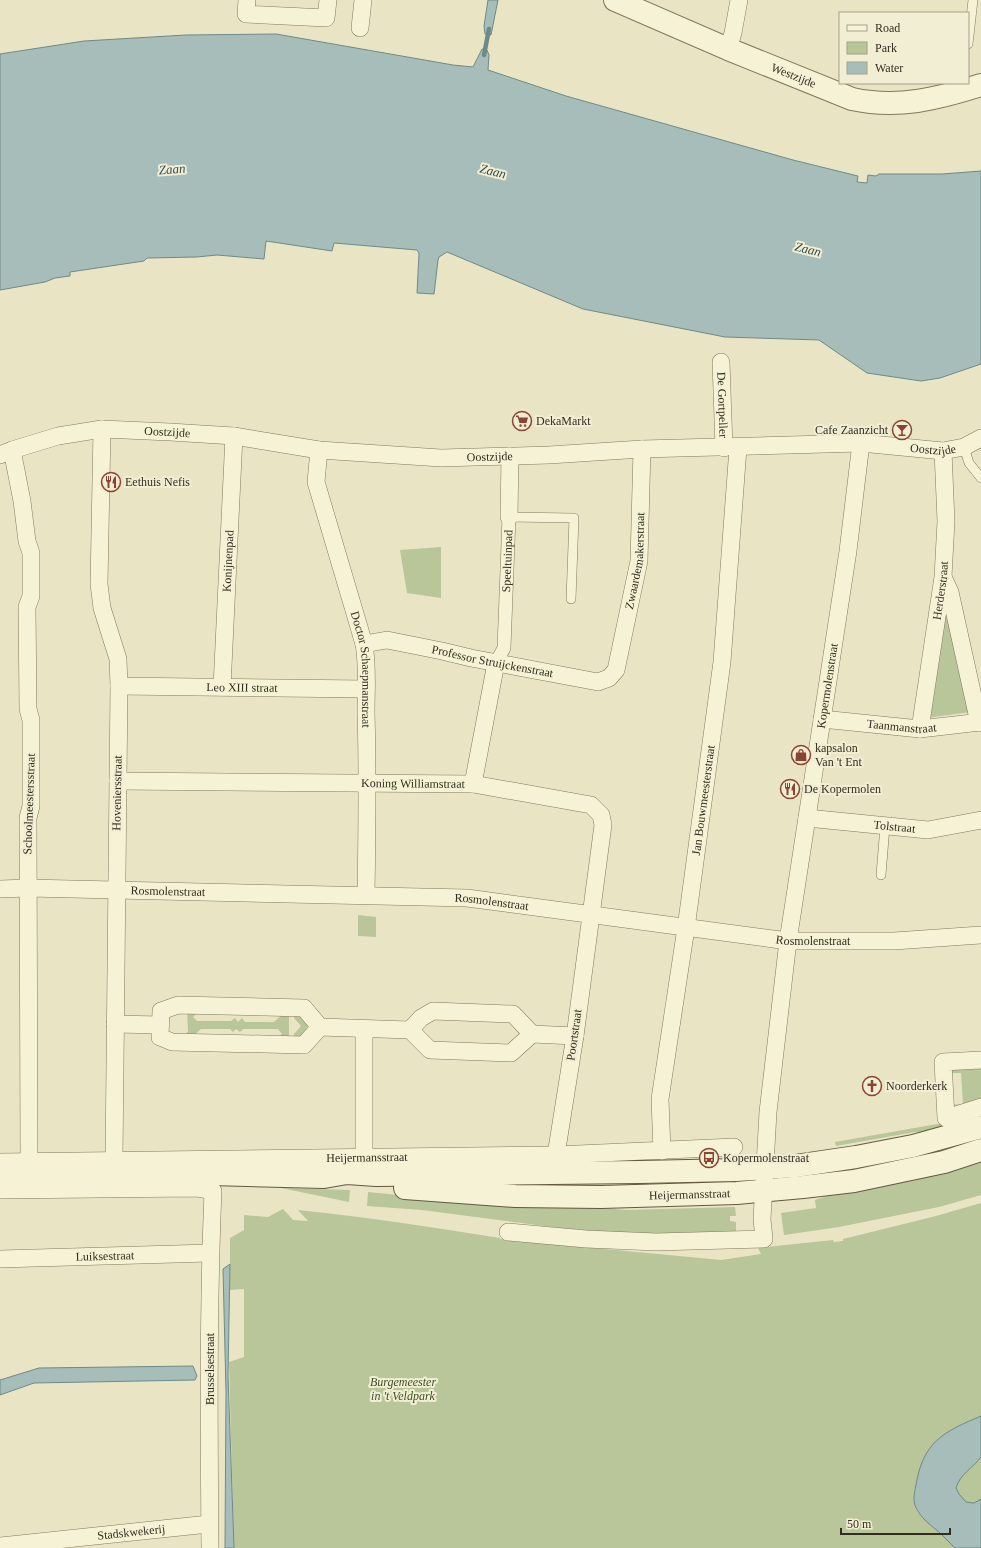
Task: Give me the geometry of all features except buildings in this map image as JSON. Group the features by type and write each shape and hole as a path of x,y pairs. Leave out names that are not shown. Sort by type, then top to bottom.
{"main road":[{"name":"Westzijde","path":"615,0 648,6 728,49 823,88 852,98 870,102 911,103 930,100 973,85"},
{"name":"Heijermansstraat","path":"0,1177 211,1174 324,1177 347,1173 640,1172 765,1168 795,1166 856,1157 913,1146 981,1127"},
{"name":"Heijermansstraat","path":"324,1177 344,1185 435,1189 514,1196 726,1194 803,1187 882,1176 944,1162 981,1150"}],"street":[{"path":"246,0 246,14 326,18 328,0"},
{"path":"360,28 363,0"},
{"path":"728,49 733,33 739,0"},
{"name":"De Gortpeller","path":"721,362 731,448"},
{"name":"Oostzijde","path":"6,453 58,436 102,429 234,436 319,450 441,458 642,449 731,448 861,443 943,451 964,447 981,438"},
{"name":"Hoveniersstraat","path":"102,429 99,584 102,608 118,659 119,686 114,1160"},
{"name":"Konijnenpad","path":"222,687 234,436"},
{"name":"Kopermolenstraat","path":"508,1232 586,1239 656,1242 764,1239 762,1219 768,1112 788,941 848,551 861,443"},
{"name":"Jan Bouwmeesterstraat","path":"662,1151 660,1099 686,928 722,662 731,448"},
{"name":"Zwaardemakerstraat","path":"616,670 639,561 642,449"},
{"name":"Doctor Schaepmanstraat","path":"319,450 316,482 364,644 367,660 366,688 368,783 366,895"},
{"name":"Herderstraat","path":"920,729 943,577 946,521 943,451"},
{"name":"Schoolmeestersstraat","path":"6,453 22,501 27,541 31,553 31,596 27,607 28,709 31,720 31,806 28,818 29,1162"},
{"name":"Speeltuinpad","path":"496,663 504,648 510,456"},
{"path":"943,577 950,592 980,723"},
{"name":"Professor Struijckenstraat","path":"364,644 387,640 496,663 598,682 609,678 616,670"},
{"path":"473,784 496,663"},
{"name":"Leo XIII straat","path":"119,686 366,688"},
{"name":"Taanmanstraat","path":"822,720 920,729 980,723"},
{"name":"Koning Williamstraat","path":"118,780 473,784 591,805 601,815 603,824 591,915"},
{"name":"Tolstraat","path":"807,818 928,830 981,820"},
{"name":"Rosmolenstraat","path":"0,889 28,888 466,898 788,941 894,941 981,935"},
{"name":"Poortstraat","path":"556,1155 591,915"},
{"path":"320,1027 304,1045 172,1042 160,1037 161,1011 178,1005 304,1008 320,1027 410,1030 430,1050 511,1053 532,1034"},
{"path":"410,1030 421,1018 433,1011 513,1014 532,1034 574,1036"},
{"path":"115,1024 160,1025"},
{"path":"364,1029 364,1158"},
{"path":"981,1060 943,1062 946,1118 981,1107"},
{"name":"Heijermansstraat","path":"0,1162 556,1155 734,1148"},
{"name":"Brusselsestraat","path":"0,1190 196,1188 213,1191 210,1252 210,1548"},
{"name":"Luiksestraat","path":"0,1259 210,1252"},
{"name":"Stadskwekerij","path":"4,1547 210,1524"}],"lane":[{"path":"969,35 973,0"},
{"path":"964,447 968,463 981,478"},
{"path":"509,517 574,518 571,599"},
{"path":"881,875 886,826"}],"green space":[{"path":"441,547 441,598 407,593 400,550"},
{"path":"945,609 971,712 927,718"},
{"path":"358,915 376,917 376,937 358,936"},
{"path":"187,1010 199,1011 193,1017 197,1021 231,1021 235,1018 238,1022 242,1018 245,1022 274,1022 286,1011 289,1011 289,1040 274,1040 282,1034 278,1029 243,1029 240,1032 236,1029 233,1032 230,1029 201,1029 190,1039 186,1039 188,1032"},
{"path":"294,1011 299,1012 308,1025 306,1034 294,1040 294,1034 301,1026 294,1018"},
{"path":"981,1062 981,1098 956,1110 952,1105 963,1104 961,1073 950,1073 950,1068"},
{"path":"981,1114 981,1120 936,1133 915,1132 836,1146 835,1142 960,1120"},
{"path":"981,1156 981,1195 939,1207 839,1227 784,1235 781,1213 816,1208 815,1200 841,1191"},
{"path":"281,1188 350,1190 349,1202"},
{"path":"368,1192 419,1197 557,1204 626,1210 735,1207 736,1216 730,1216 730,1221 736,1222 736,1234 634,1234 560,1228 422,1210 367,1206"},
{"name":"Burgemeester in 't Veldpark","path":"981,1203 981,1548 234,1548 229,1362 244,1357 244,1289 230,1290 230,1238 244,1230 244,1215 268,1217 283,1209 293,1220 308,1221 298,1210 399,1222 500,1239 721,1260 761,1254 758,1248 833,1240 834,1242 843,1241 843,1239 936,1216"}],"water":[{"path":"488,0 498,0 491,35 485,34 484,26"},
{"name":"Zaan","path":"276,34 453,65 473,67 482,49 487,50 489,55 488,70 566,96 793,160 858,176 857,182 867,183 868,175 876,176 879,174 942,174 981,171 981,364 940,378 921,381 867,373 819,340 725,337 583,309 447,252 439,257 438,260 434,294 417,293 419,253 417,250 334,243 332,251 266,241 264,259 217,255 147,258 144,261 70,272 70,276 0,290 0,54 84,41 186,35"},
{"path":"230,1264 228,1376 234,1548 225,1548 226,1392 223,1269"},
{"path":"193,1366 197,1376 195,1380 34,1383 0,1395 0,1380 39,1368"},
{"path":"981,1416 981,1457 963,1475 956,1488 966,1502 974,1503 981,1499 981,1548 955,1548 925,1520 916,1508 914,1502 915,1488 919,1470 924,1458 937,1440 956,1427"}],"waterway":[{"path":"484,55 489,29"}],"place":[{"name":"DekaMarkt","path":"522,421"},
{"name":"Cafe Zaanzicht","path":"902,430"},
{"name":"Eethuis Nefis","path":"111,482"},
{"name":"kapsalon Van 't Ent","path":"801,755"},
{"name":"De Kopermolen","path":"790,789"},
{"name":"Noorderkerk","path":"872,1086"},
{"name":"Kopermolenstraat","path":"709,1158"}]}
